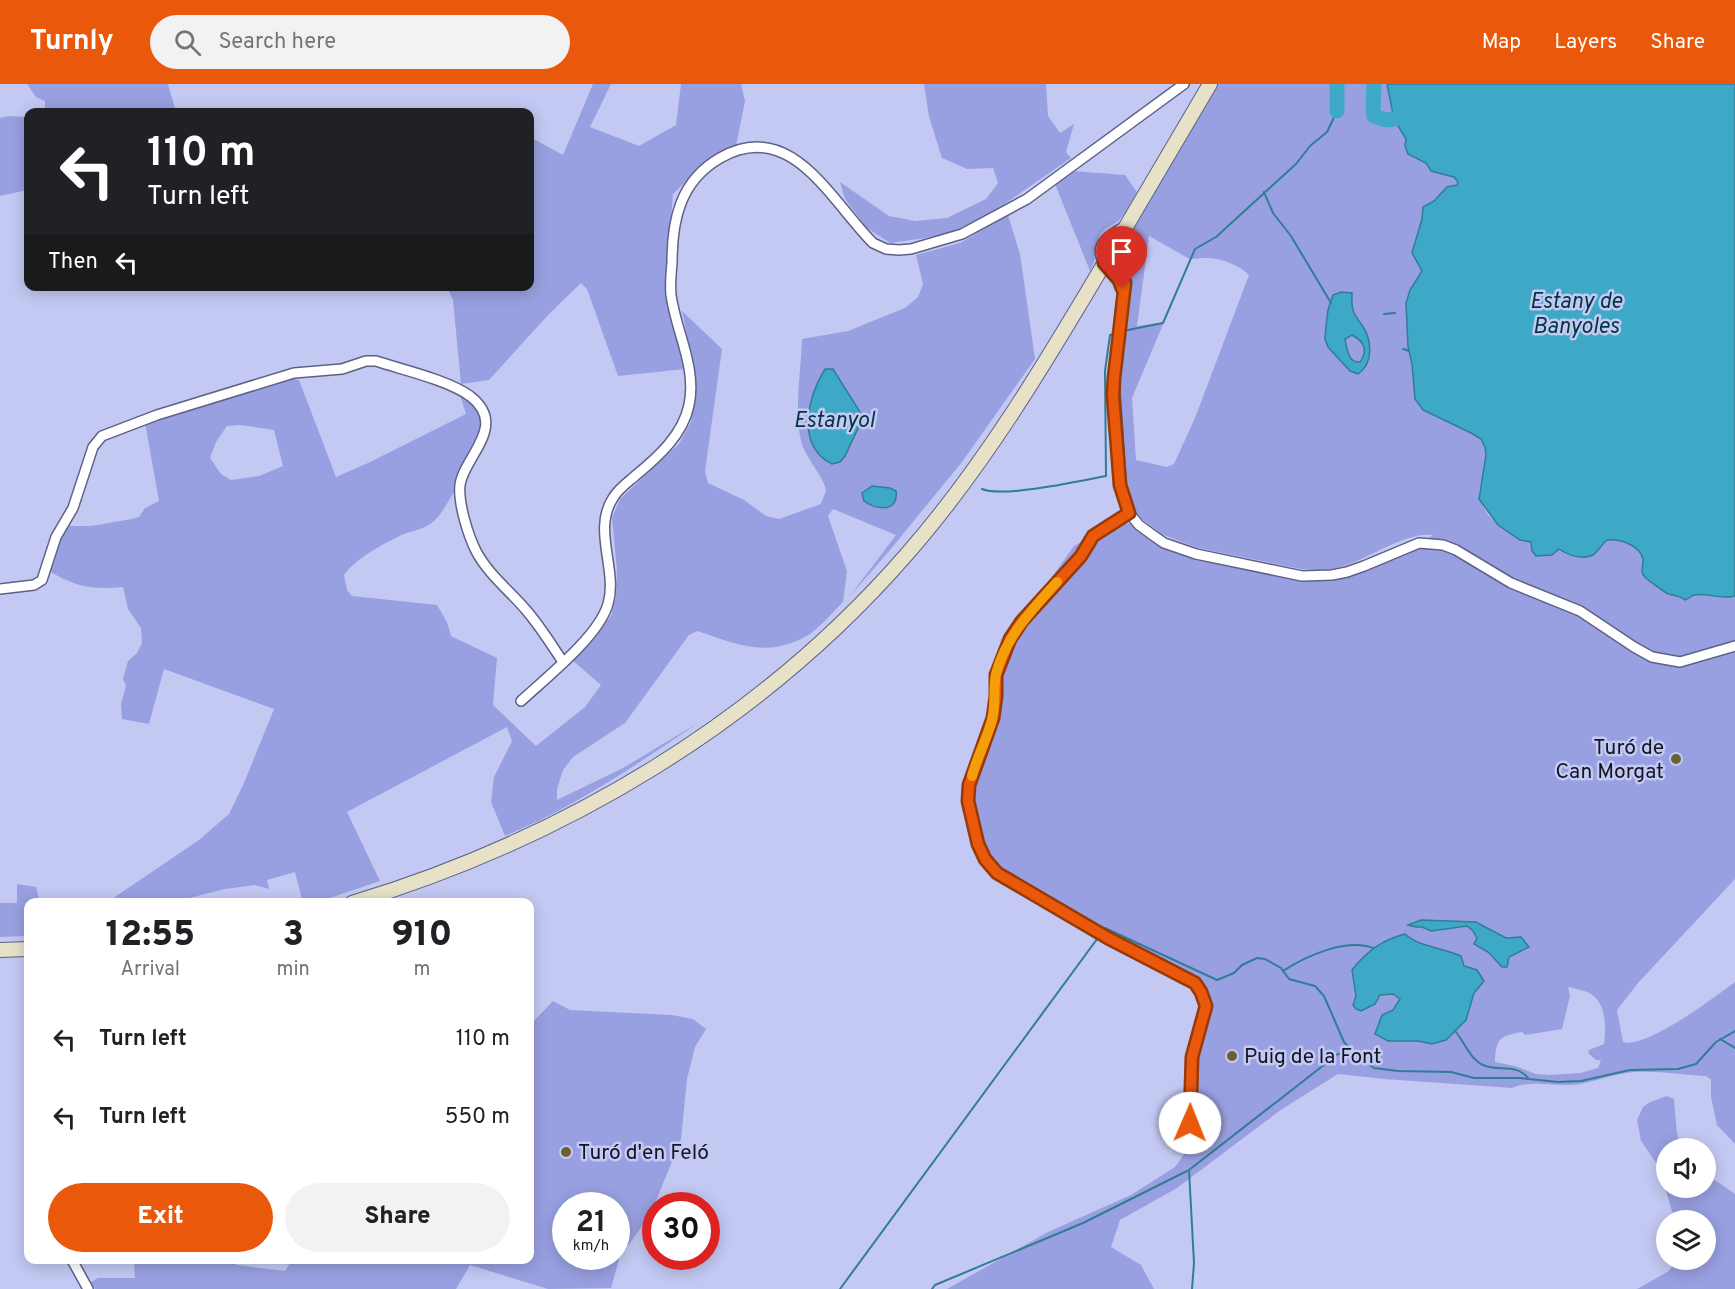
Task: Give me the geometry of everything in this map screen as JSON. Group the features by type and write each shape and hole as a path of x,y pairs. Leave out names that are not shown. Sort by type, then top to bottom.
{"main road":[{"path":"367,898 459,867 508,846 563,820 624,786 679,753 715,727 778,678 839,625 907,554 962,487 1012,414 1210,84"},
{"path":"0,950 24,949"}],"street":[{"path":"521,701 563,662 604,616 609,602 611,581 605,531 606,514 612,499 621,487 656,458 686,420 691,380 671,294 672,246 674,222 680,203 698,175 712,163 743,148 777,149 793,157 814,174 873,243 886,249 911,249 962,234 1027,198 1184,84"},
{"path":"1124,295 1119,280 1104,263 1100,254 1104,241 1111,234 1126,226"},
{"path":"1114,246 1125,283 1113,395 1120,485 1129,513 1143,529 1164,543 1196,554 1302,576 1347,572 1419,543 1443,545 1456,550 1511,583 1580,611 1652,657 1680,662 1735,646"},
{"path":"1104,263 1119,266"},
{"path":"1094,280 1106,276 1115,277"},
{"path":"0,589 34,585 42,580 56,537 74,508 93,447 102,436 157,415 294,373 342,369 366,361 376,361 455,388 479,404 485,415 484,433 461,481 459,492 476,551 487,567 526,609 563,662"},
{"path":"1129,513 1093,536 1081,556 1022,621 1010,639 996,675 993,718 972,776 968,801 978,844 985,859 997,873 1108,938 1195,983 1201,992 1206,1006 1192,1057 1190,1136"},
{"path":"74,1264 88,1289"}],"shaded area":[{"path":"27,84 168,84 175,108 45,108 45,101 36,97"},
{"path":"593,84 611,84 590,127 639,146 676,125 681,84 741,84 745,101 736,146 704,164 673,194 666,278 668,302 685,369 618,376 587,289 581,283 549,314 489,380 461,384 453,300 449,291 534,291 534,139 563,155"},
{"path":"924,84 1046,84 1048,116 1060,133 1074,124 1066,152 1071,158 993,212 952,232 890,243 867,228 845,199 840,182 889,216 915,221 947,218 986,199 998,183 993,168 967,169 942,158 929,117"},
{"path":"1217,84 1394,84 1462,179 1464,423 1490,446 1479,492 1485,510 1494,521 1511,532 1625,538 1699,595 1735,596 1735,879 1638,983 1617,1010 1623,1042 1634,1042 1647,1038 1680,1020 1735,982 1735,1144 1717,1125 1711,1097 1711,1080 1706,1076 1636,1072 1572,1085 1534,1084 1512,1088 1338,1074 1282,1109 1177,1188 1120,1220 1111,1247 1141,1265 1154,1289 947,1289 1048,1232 1131,1195 1175,1167 1191,1144 1189,1122 1196,1044 1205,998 1195,975 1143,954 1000,871 979,834 971,790 993,704 999,666 1015,629 1074,546 1081,542 1090,545 1108,530 1124,524 1130,523 1140,533 1162,547 1194,559 1314,580 1419,545 1433,535 1422,535 1398,542 1339,567 1325,570 1301,569 1198,548 1161,534 1136,514 1128,499 1125,484 1118,397 1129,285 1121,262 1121,246","holes":["1149,236 1188,258 1222,260 1249,275 1195,418 1174,464 1167,467 1136,460 1132,398 1164,322 1137,326","1568,987 1594,996 1602,1007 1605,1022 1604,1044 1589,1050 1588,1053 1596,1060 1601,1060 1598,1068 1580,1073 1550,1075 1536,1074 1495,1062 1498,1043 1508,1035 1522,1032 1525,1035 1562,1029 1570,996"]},
{"path":"24,117 24,190 0,196 0,118"},
{"path":"1073,171 1125,175 1137,192 1122,217 1101,233 1090,271 1055,184"},
{"path":"1008,215 1020,254 1035,359 962,462 850,596 896,535 833,509 828,516 847,571 843,602 810,634 790,643 763,648 738,644 697,631 689,635 625,723 573,757 563,770 557,789 557,800 623,768 698,723 580,799 505,836 491,802 494,777 512,741 507,727 347,812 380,881 330,898 302,898 295,872 267,880 269,889 255,885 225,889 191,898 113,898 199,840 229,814 274,709 164,669 149,724 122,719 121,704 126,686 123,679 128,661 137,653 142,643 141,628 128,609 123,587 84,586 49,571 60,539 68,526 91,526 132,519 139,517 145,508 159,501 144,417 283,376 299,380 336,477 466,414 460,395 470,402 480,418 477,441 456,488 440,514 428,526 404,534 371,552 355,563 344,575 347,590 352,596 437,605 447,622 451,636 497,658 493,705 536,746 585,707 601,685 572,660 611,616 616,597 617,571 612,518 620,499 679,444 691,422 695,376 682,311 722,349 705,471 708,483 744,500 766,516 779,519 821,504 826,491 823,481 806,454 799,429 798,403 802,339 848,331 905,308 918,297 923,284 916,255 960,243","holes":["240,425 274,430 283,466 259,476 231,480 221,474 210,458 216,442 227,426"]},
{"path":"17,884 36,887 39,898 24,898 24,936 0,937 0,903 17,903"},
{"path":"553,1001 570,1010 672,1015 693,1019 706,1029 695,1047 687,1079 681,1139 660,1192 642,1192 642,1227 630,1243 630,1192 552,1192 552,1270 616,1270 611,1288 548,1289 470,1265 456,1289 95,1289 91,1282 98,1278 135,1278 134,1264 237,1265 285,1271 289,1264 534,1264 534,1021"},
{"path":"1667,1096 1674,1099 1678,1138 1656,1138 1656,1163 1641,1141 1637,1120 1643,1107"},
{"path":"1716,1181 1735,1194 1735,1289 1637,1289 1670,1270 1716,1270 1716,1210 1672,1210 1668,1198 1716,1198"}],"water":[{"name":"Estany de Banyoles","path":"1387,84 1735,84 1735,596 1699,594 1685,600 1668,594 1643,575 1641,554 1633,546 1617,540 1607,540 1595,554 1584,557 1559,549 1552,555 1536,556 1532,551 1531,542 1520,540 1498,525 1479,499 1486,455 1485,447 1481,439 1471,433 1423,410 1415,399 1408,347 1406,303 1410,290 1422,271 1412,253 1422,219 1423,207 1434,201 1447,187 1457,185 1458,182 1454,177 1431,171 1426,163 1408,154 1405,146 1406,139 1394,119"},
{"path":"1341,292 1352,293 1353,310 1368,337 1369,358 1358,374 1350,371 1328,347 1325,339 1328,310 1333,295","holes":["1352,335 1364,346 1360,362 1351,358 1345,339"]},
{"name":"Estanyol","path":"825,369 833,369 860,412 861,422 845,456 840,462 832,464 813,446 808,421 813,394"},
{"name":"Estanyol","path":"872,486 896,491 894,503 886,508 880,508 864,501 862,493"},
{"path":"1421,920 1476,922 1506,938 1521,937 1529,947 1509,957 1507,967 1502,967 1488,952 1474,944 1477,938 1467,926 1431,931 1408,925"},
{"path":"1405,934 1424,945 1461,956 1464,966 1477,970 1484,981 1474,993 1466,1020 1446,1040 1432,1044 1418,1041 1388,1041 1375,1034 1382,1015 1393,1010 1400,999 1393,994 1380,995 1375,1004 1361,1011 1353,1005 1356,996 1352,970 1376,947 1389,939"}],"waterway":[{"path":"1337,84 1337,111"},
{"path":"1374,84 1374,116 1386,120 1394,119"},
{"path":"1123,331 1163,323 1195,249 1216,237 1296,164 1310,146 1327,132 1337,111"},
{"path":"1264,192 1273,213 1291,236 1331,303"},
{"path":"1384,314 1395,313"},
{"path":"982,489 1024,490 1106,476 1105,371 1110,335 1115,334"},
{"path":"1403,349 1409,351"},
{"path":"1103,931 1105,928 1217,980 1234,973 1242,965 1257,958 1265,959 1281,968 1289,979 1315,986 1324,996 1344,1042 1356,1055 1374,1068 1451,1072 1474,1078 1581,1081 1630,1070 1678,1069 1696,1064 1716,1042 1735,1031"},
{"path":"840,1289 1100,935"},
{"path":"1283,971 1326,950 1351,945 1373,948"},
{"path":"1456,1032 1479,1063 1489,1067 1512,1069 1523,1073 1528,1078"},
{"path":"1720,1039 1735,1048"},
{"path":"1192,1289 1194,1263 1189,1170 1338,1054 1353,1052"},
{"path":"932,1289 935,1285 1083,1223 1187,1171"}],"slow traffic":[{"path":"972,776 993,718 996,675 1010,639 1022,621 1057,582"}],"place":[{"name":"Turó de Can Morgat","path":"1676,759"},
{"name":"Puig de la Font","path":"1232,1056"},
{"name":"Turó d'en Feló","path":"566,1152"}],"route":[{"path":"1122,288 1119,280 1104,263 1119,266 1125,283 1113,395 1120,485 1129,513 1093,536 1081,556 1022,621 1010,639 996,675 993,718 969,785 968,801 978,844 985,859 997,873 1108,938 1195,983 1206,1006 1192,1057 1190,1123"}]}
